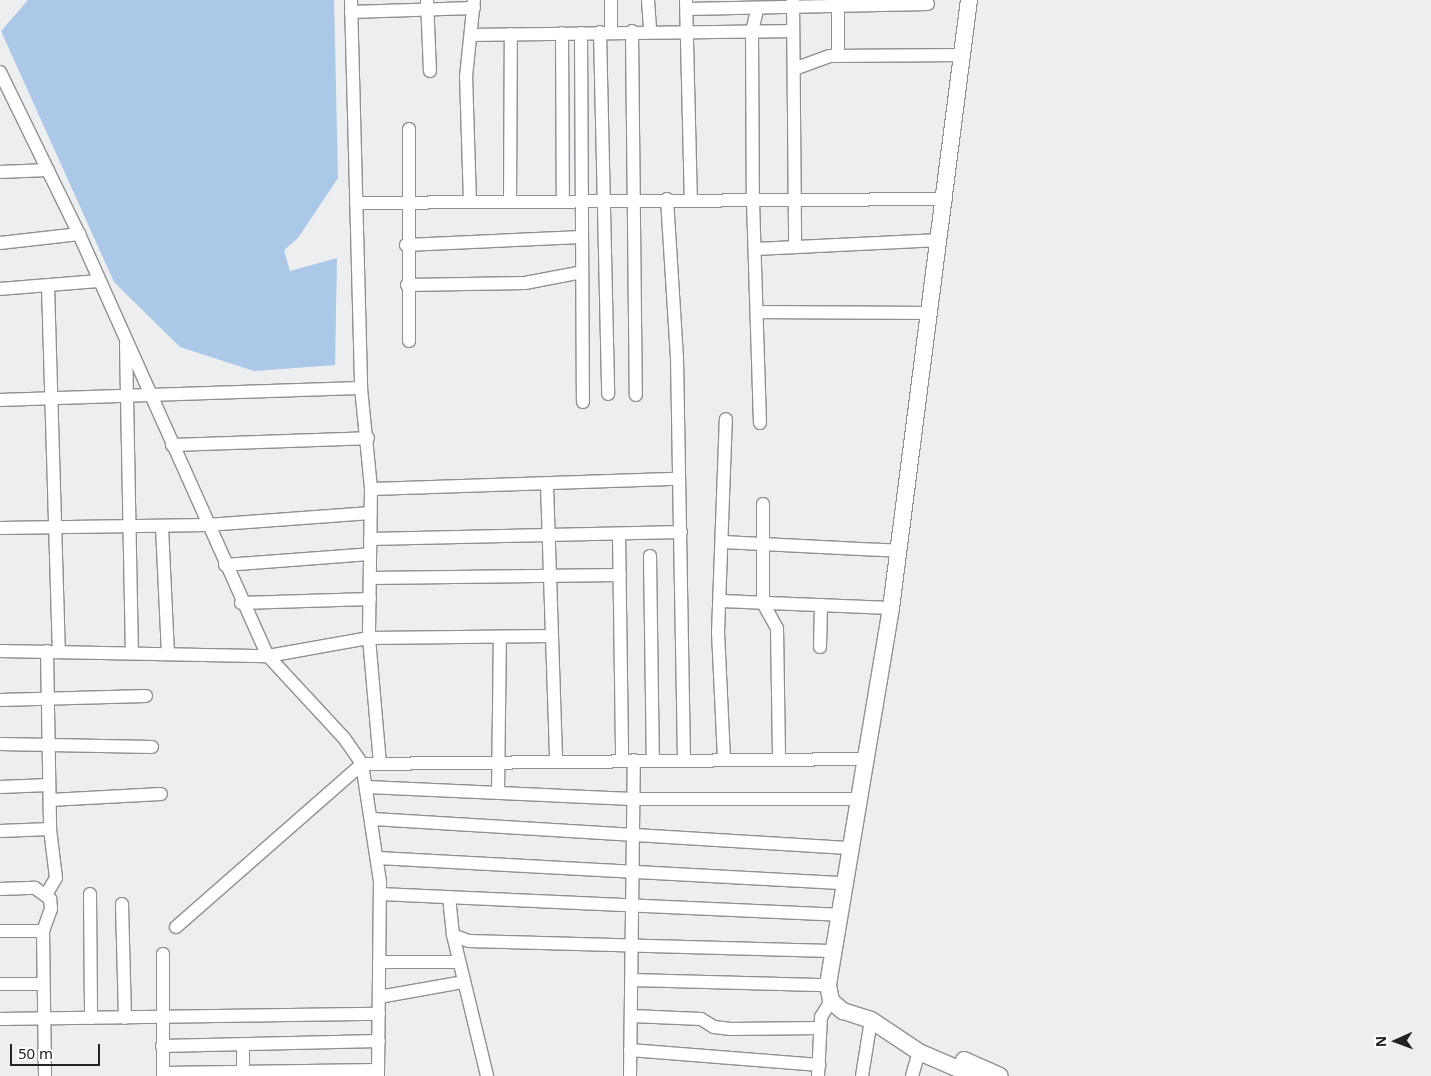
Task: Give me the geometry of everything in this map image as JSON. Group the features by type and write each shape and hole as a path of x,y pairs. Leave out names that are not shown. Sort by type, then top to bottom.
{"street":[{"path":"608,394 604,200 606,32 611,0"},
{"path":"648,0 650,31"},
{"path":"630,1050 819,1071 820,1028 831,1001 828,985 831,951 852,848 891,608 946,199 970,0"},
{"path":"691,200 686,4 726,5 757,10 776,4 793,3 883,2 928,4"},
{"path":"793,3 797,198 795,247"},
{"path":"838,3 838,56"},
{"path":"427,4 430,71"},
{"path":"380,764 369,638 371,513 368,438 361,388 351,6 474,4 466,77 470,202"},
{"path":"757,10 752,32 753,200 760,422"},
{"path":"472,35 562,32 794,31"},
{"path":"562,32 563,200"},
{"path":"632,32 636,395"},
{"path":"581,33 583,402"},
{"path":"510,201 512,34"},
{"path":"794,69 838,56 962,55"},
{"path":"0,72 79,234 99,281 126,336 241,604 268,656 344,738 362,764 373,819 380,894 378,1073 163,1074 160,1018 162,954"},
{"path":"409,341 406,245 412,202 410,129"},
{"path":"0,172 48,170"},
{"path":"356,203 667,199 753,200 797,198 946,199"},
{"path":"667,199 680,479 684,760"},
{"path":"0,243 79,234"},
{"path":"406,245 582,237"},
{"path":"756,249 940,240"},
{"path":"407,285 524,283 582,272"},
{"path":"0,288 99,281"},
{"path":"45,1076 43,931 52,909 47,893 56,878 50,829 47,696 53,651 55,527 48,286"},
{"path":"757,312 930,313"},
{"path":"126,336 132,652"},
{"path":"0,400 361,388"},
{"path":"724,759 718,633 721,601 726,419"},
{"path":"172,445 368,438"},
{"path":"370,489 547,485 680,479"},
{"path":"547,485 556,759"},
{"path":"763,504 763,603 777,628 779,758"},
{"path":"0,528 207,525 371,513"},
{"path":"162,526 168,653"},
{"path":"370,539 681,532"},
{"path":"619,534 628,760 633,799 630,870 632,980 630,1076"},
{"path":"723,542 898,551"},
{"path":"225,565 370,554"},
{"path":"650,556 653,760"},
{"path":"370,578 550,578 620,575"},
{"path":"241,604 370,599"},
{"path":"721,601 891,608"},
{"path":"820,647 821,605"},
{"path":"0,651 268,656 369,638 551,636"},
{"path":"498,792 500,637"},
{"path":"0,700 47,696 146,696"},
{"path":"0,744 152,747"},
{"path":"176,927 362,764 556,759 865,759"},
{"path":"0,787 50,785"},
{"path":"367,787 633,799 859,799"},
{"path":"50,800 161,794"},
{"path":"373,819 852,848"},
{"path":"0,831 50,829"},
{"path":"378,858 630,870 844,883"},
{"path":"0,889 35,888 47,893"},
{"path":"90,894 91,1018"},
{"path":"380,894 630,907 839,915"},
{"path":"449,897 453,935 488,1076"},
{"path":"122,904 125,1018"},
{"path":"0,931 43,931"},
{"path":"453,935 469,941 831,951"},
{"path":"379,962 459,962"},
{"path":"632,980 828,985"},
{"path":"379,997 464,982"},
{"path":"0,984 43,984"},
{"path":"831,1001 903,1038 918,1052 975,1076"},
{"path":"0,1020 44,1017 160,1018 379,1014"},
{"path":"632,1016 701,1018 714,1027 820,1028"},
{"path":"862,1076 871,1020"},
{"path":"903,1038 926,1043 1000,1076"},
{"path":"162,1046 379,1041"},
{"path":"243,1044 243,1074"},
{"path":"912,1076 918,1052"}],"water":[{"path":"28,0 334,0 338,178 298,238 284,250 290,271 337,258 335,365 254,371 180,347 114,282 1,31"}]}
